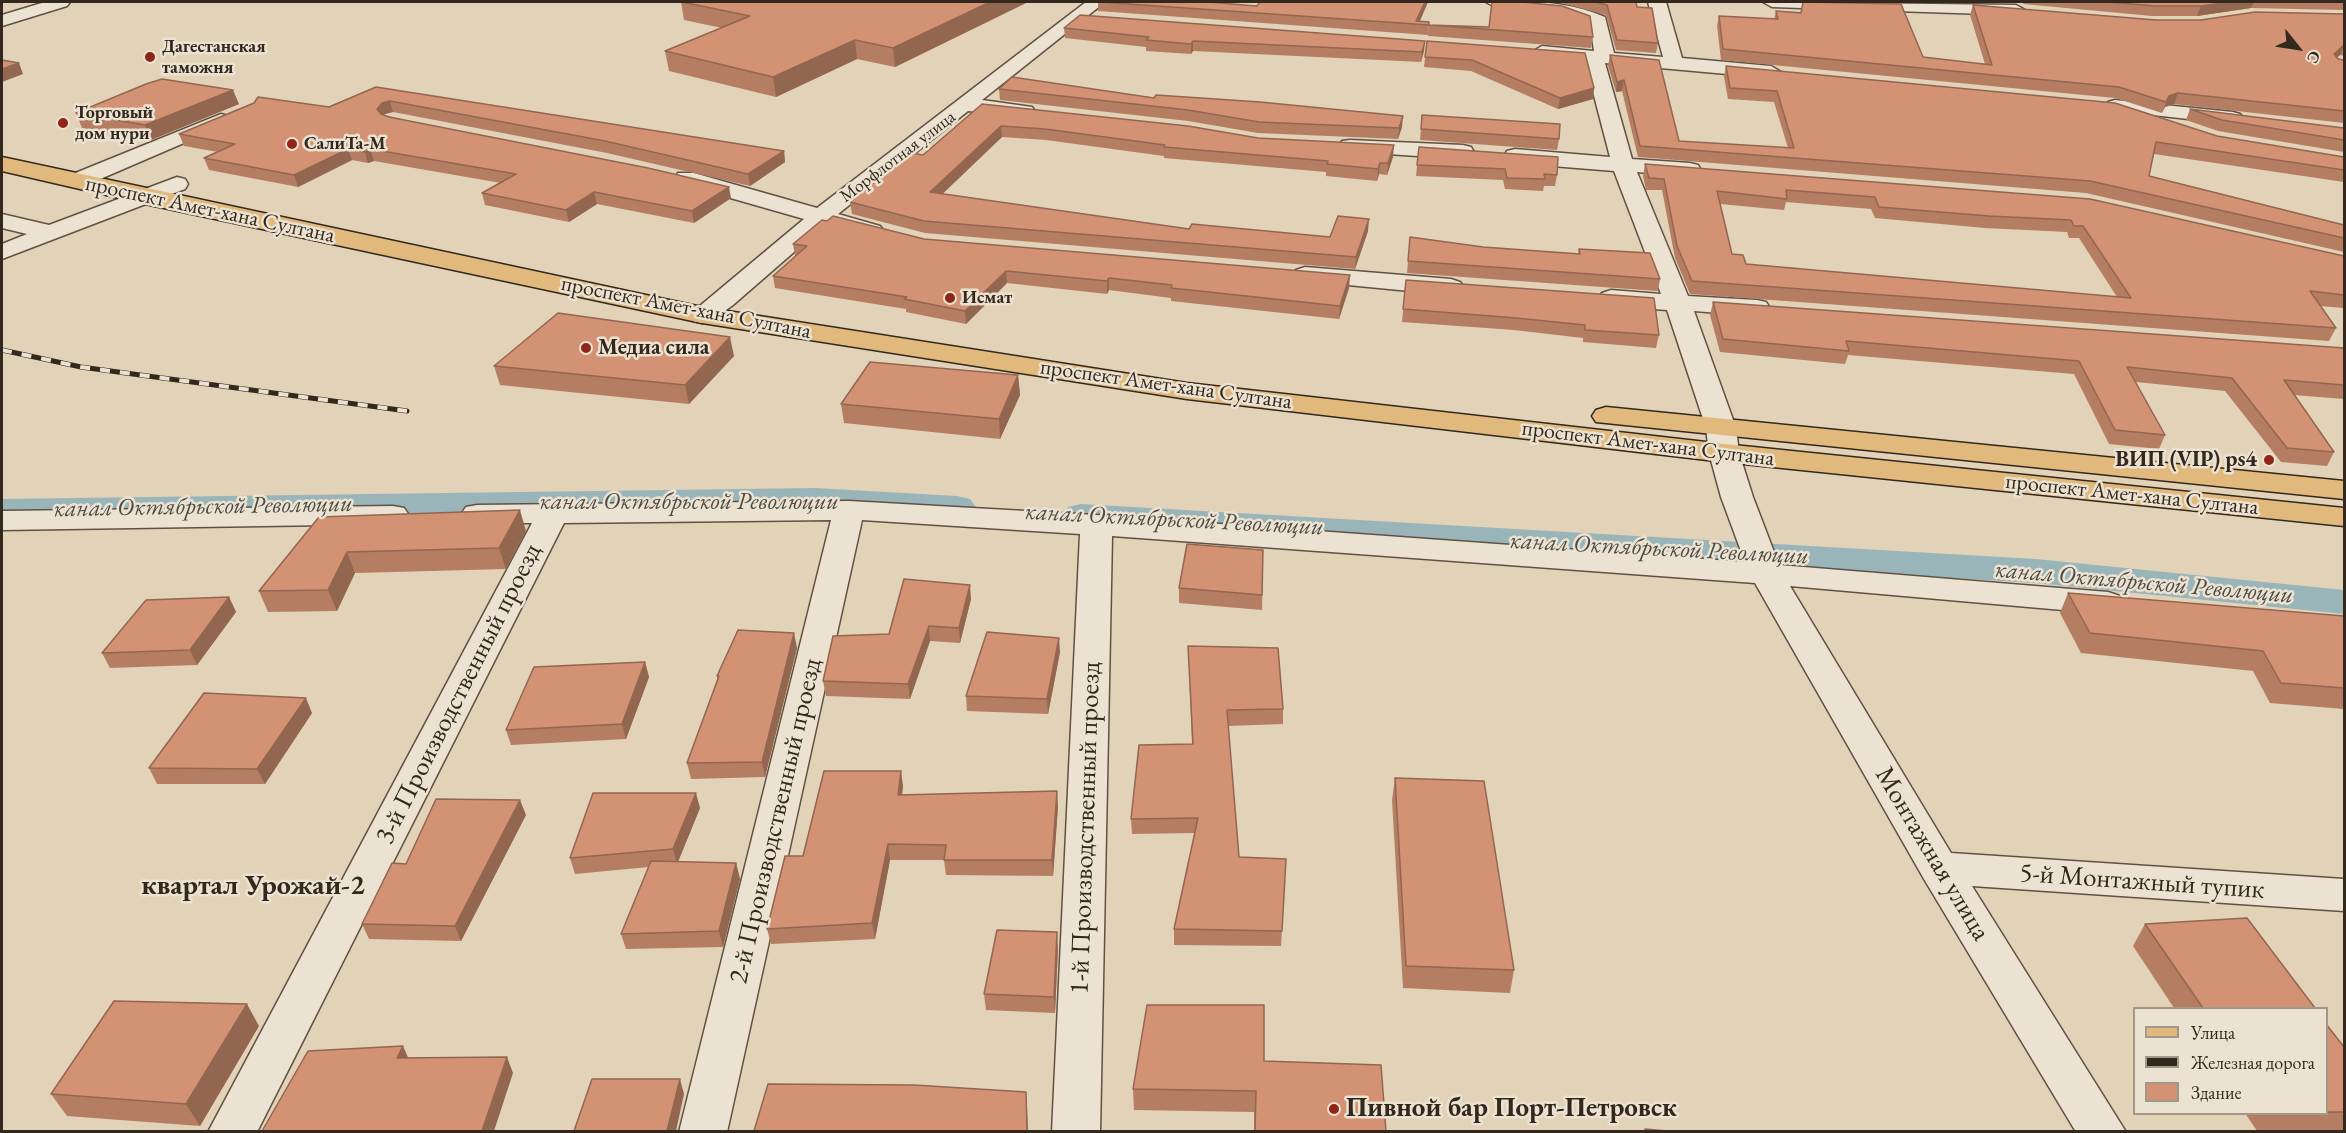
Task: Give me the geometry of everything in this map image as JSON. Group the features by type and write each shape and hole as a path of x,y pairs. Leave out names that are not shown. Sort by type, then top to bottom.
{"main road":[{"path":"2,144 713,307"},
{"name":"проспект Амет-хана Султана","path":"2,164 145,197 713,307 1187,391 1723,441 2344,517"},
{"path":"1723,441 2344,490"}],"street":[{"path":"3,19 61,2"},
{"name":"Монтажная улица","path":"1495,2 1550,5 1583,13 1599,21 1599,57 1623,165 1678,303 1723,441 1737,497 1762,565 1939,868 2102,1131"},
{"path":"1657,2 1674,63"},
{"path":"1772,2 1839,6 1986,8"},
{"path":"1940,2 2035,12"},
{"name":"Морфлотная улица","path":"713,307 821,216 967,105 1076,17 1098,10"},
{"path":"1523,51 1791,74"},
{"path":"2092,104 2249,120"},
{"path":"967,105 1048,113"},
{"path":"2115,106 2191,132"},
{"path":"76,181 240,112"},
{"path":"1325,146 1390,146 1706,171"},
{"path":"664,172 892,236"},
{"path":"2,252 177,184"},
{"path":"2,221 52,233"},
{"path":"1282,274 1478,289"},
{"path":"1583,296 1785,310"},
{"path":"2,521 849,510 1762,565 2141,606"},
{"name":"2-й Производственный проезд","path":"703,1131 849,510"},
{"name":"3-й Производственный проезд","path":"232,1131 553,513"},
{"name":"1-й Производственный проезд","path":"1076,1131 1096,525"},
{"name":"5-й Монтажный тупик","path":"1939,868 2344,895"}],"building":[{"path":"682,2 990,2 893,48 855,40 773,77 665,51 750,16"},
{"path":"1100,2 1208,2 1257,6 1260,2 1425,2 1416,21 1429,22 1429,25"},
{"path":"1492,2 1562,6 1590,16 1593,37 1429,25 1489,27"},
{"path":"1595,2 1636,2 1637,7 1652,8 1658,43 1617,40 1607,5"},
{"path":"1803,2 1901,4 1923,57 1992,65 1973,5 2156,20 2201,20 2255,12 2344,14 2344,45 2334,54 2338,59 2344,60 2344,111 2178,93 2169,96 2166,102 2119,87 1723,49 1719,16 1778,19 1776,11 1801,13"},
{"path":"2107,2 2231,2 2201,6 2156,6"},
{"path":"1080,15 1425,41 1422,52 1193,41 1191,44 1064,28"},
{"path":"1427,41 1585,53 1594,88 1560,98 1472,60 1425,57"},
{"path":"1610,55 1659,60 1679,141 1794,148 1777,91 1730,88 1726,66 2115,103 2217,136 2344,157 2344,170 2156,142 2149,176 2344,225 2344,238 2090,181 1640,146 1624,80 1617,82"},
{"path":"2,60 19,63 2,69"},
{"path":"1012,77 1154,98 1156,95 1260,102 1403,116 1399,128 1259,122 1188,110 999,89"},
{"path":"162,79 233,90 145,125 76,113 146,84"},
{"path":"376,87 784,151 748,174 605,141 390,101 382,103 377,109 381,114 389,117 648,168 729,187 692,211 594,192 566,210 482,193 516,174 370,149 365,152 348,149 294,175 204,158 235,144 179,134 254,103 258,97 329,107"},
{"path":"982,104 1188,126 1258,138 1394,145 1388,163 1380,163 1378,169 1327,164 1328,161 1164,147 1165,145 1045,129 1001,126 930,192 1189,229 1192,224 1330,237 1338,216 1369,219 1356,257 924,221 850,202 911,153 923,155"},
{"path":"2190,109 2344,128 2344,140 2222,120"},
{"path":"1422,115 1560,124 1559,139 1421,129"},
{"path":"1419,147 1558,157 1557,175 1544,174 1545,179 1507,178 1505,169 1417,165"},
{"path":"1645,164 2090,199 2344,256 2344,295 2310,291 2336,328 1692,281 1677,246 1664,179 1649,178","holes":["1786,190 1875,197 1879,207 2071,220 2074,226 2083,226 2131,298 1746,264 1743,255 1732,254 1717,191 1787,199"]},
{"path":"833,216 924,239 1350,275 1340,306 1171,288 1172,285 1109,278 1107,281 1006,271 965,311 904,299 907,297 773,276 807,246 793,244 822,220 827,221"},
{"path":"1410,237 1483,247 1580,254 1579,249 1650,253 1660,279 1408,261"},
{"path":"1406,280 1654,298 1659,335 1585,330 1585,325 1403,309"},
{"path":"1713,302 2344,348 2344,385 2284,380 2334,452 2287,448 2232,378 2127,367 2165,435 2115,430 2079,361 1846,341 1849,351 1723,339"},
{"path":"558,313 730,337 685,385 494,366"},
{"path":"870,362 1018,375 999,419 841,404"},
{"path":"520,510 499,548 347,552 328,590 259,591 319,517"},
{"path":"1187,544 1263,550 1262,595 1179,588"},
{"path":"904,579 970,585 959,628 929,626 908,684 823,681 833,636 889,634"},
{"path":"2068,593 2344,616 2344,688 2281,683 2263,651 2090,633"},
{"path":"229,597 190,650 102,653 146,600"},
{"path":"738,630 794,633 762,762 687,763 719,676 717,676"},
{"path":"987,632 1059,638 1047,699 966,696"},
{"path":"1188,646 1278,648 1283,709 1227,710 1239,857 1286,859 1282,931 1174,929 1198,818 1131,819 1139,745 1193,744"},
{"path":"645,662 622,724 506,730 534,667"},
{"path":"204,693 306,698 257,769 149,768"},
{"path":"824,771 901,771 898,795 1057,791 1052,860 944,860 946,845 888,844 872,923 767,929 785,856 803,856"},
{"path":"1395,778 1484,781 1514,970 1406,966"},
{"path":"593,793 696,793 673,849 570,858"},
{"path":"436,799 520,800 455,926 362,924 392,863 406,864"},
{"path":"651,861 736,863 719,931 621,934"},
{"path":"2247,918 2314,1007 2202,1007 2145,924"},
{"path":"997,930 1057,932 1054,997 984,994"},
{"path":"114,1001 247,1004 186,1104 51,1094"},
{"path":"1147,1005 1264,1005 1264,1061 1381,1065 1386,1131 1255,1131 1256,1091 1133,1089"},
{"path":"2328,1027 2344,1047 2344,1112 2328,1112"},
{"path":"403,1046 397,1058 507,1057 482,1131 262,1131 308,1051"},
{"path":"592,1079 680,1079 667,1131 574,1131"},
{"path":"768,1084 914,1085 1026,1092 1027,1131 754,1131"}],"waterway":[{"name":"канал Октябрьской Революции","path":"2,510 815,499 957,507"},
{"name":"канал Октябрьской Революции","path":"1081,515 2036,571 2344,602"}],"railway":[{"path":"2,350 81,367 407,411"}],"place":[{"name":"Дагестанская таможня","path":"150,57"},
{"name":"Торговый дом нури","path":"63,123"},
{"name":"СалиТа-М","path":"292,144"},
{"name":"Исмат","path":"950,298"},
{"name":"Медиа сила","path":"586,348"},
{"name":"ВИП (VIP) ps4","path":"2269,460"},
{"name":"Пивной бар Порт-Петровск","path":"1334,1109"}],"district":[{"name":"квартал Урожай-2","path":"253,886"}]}
